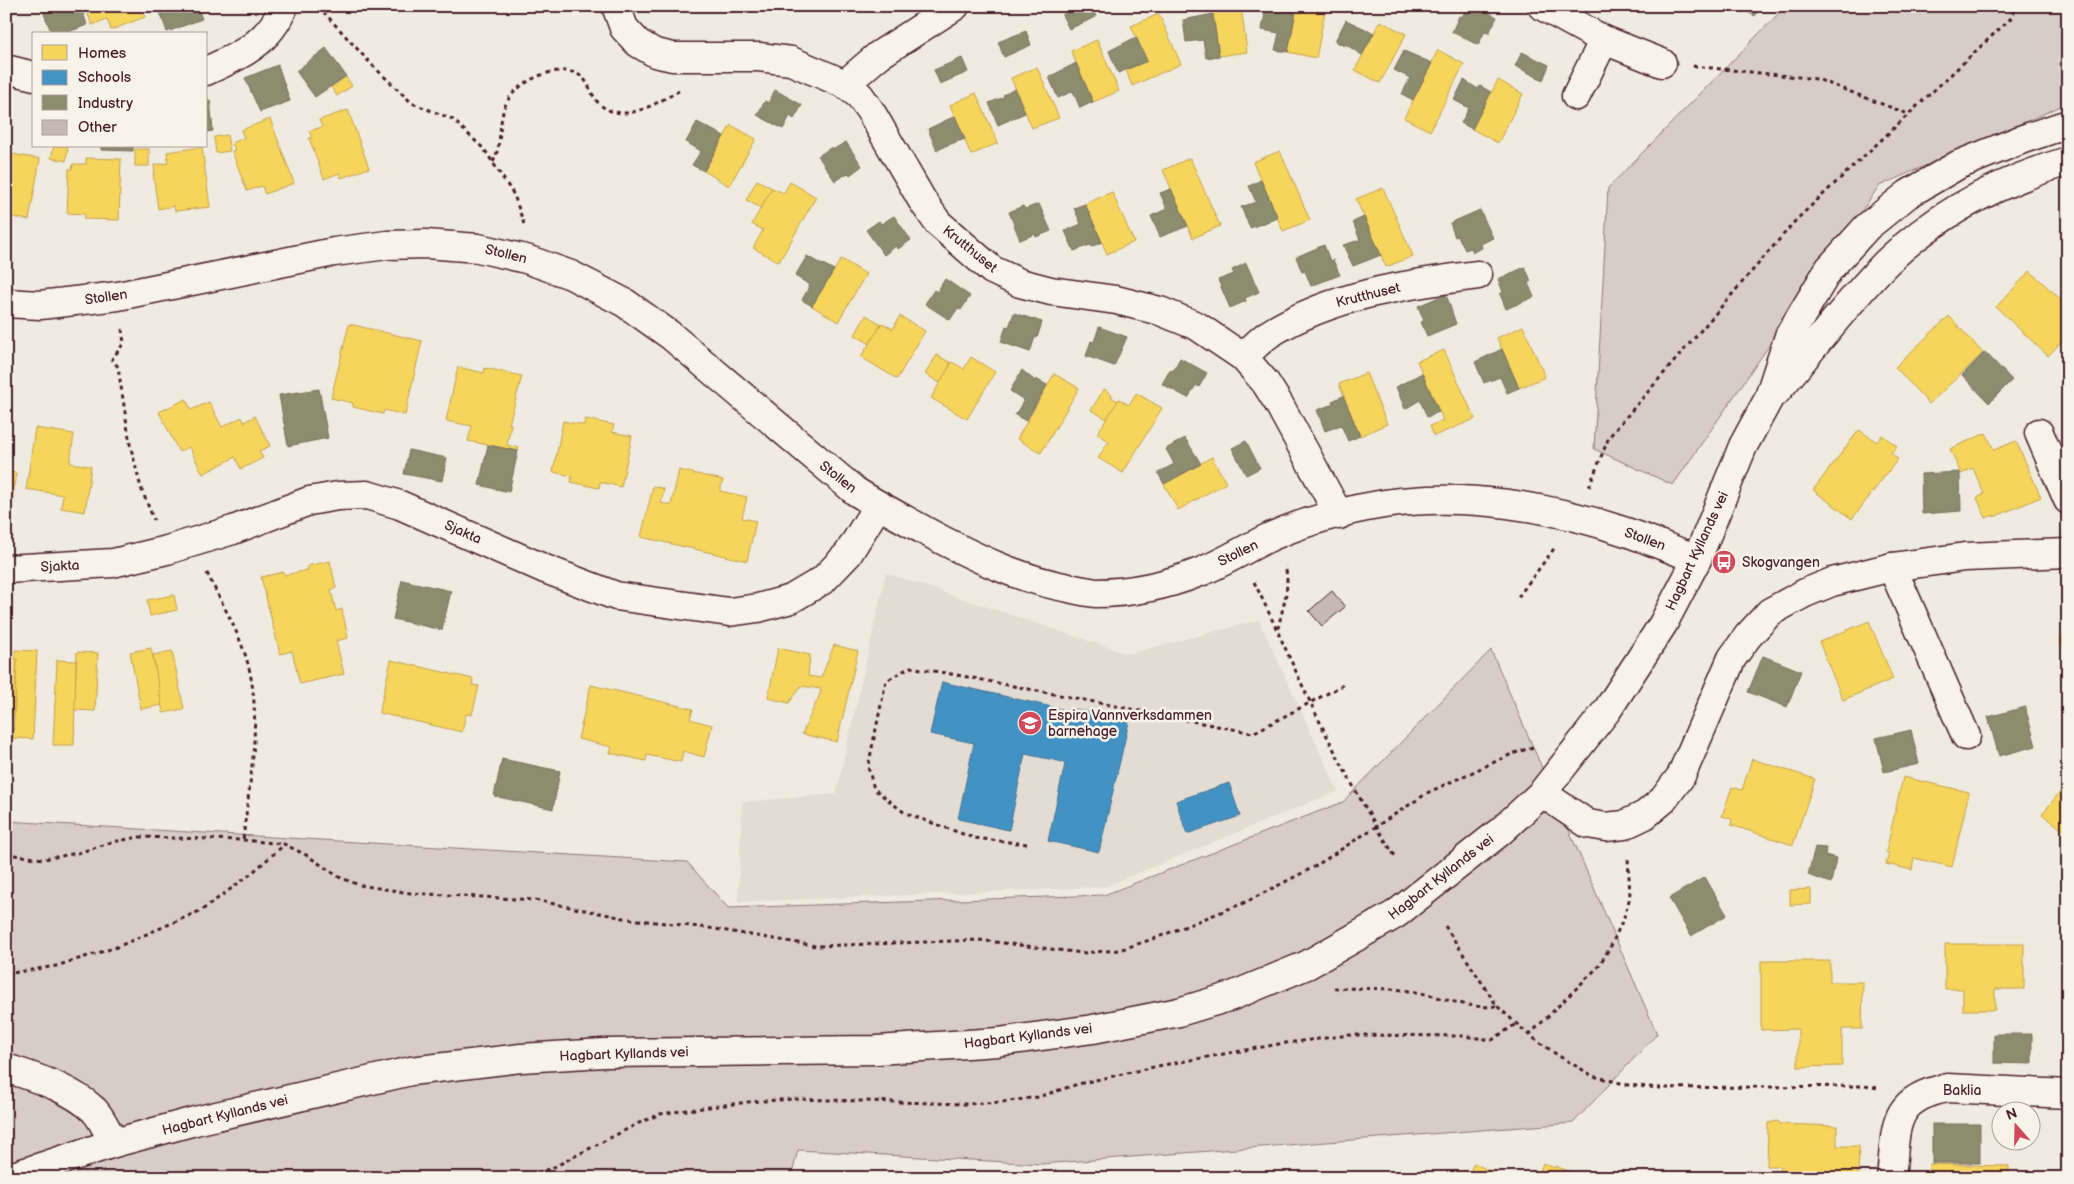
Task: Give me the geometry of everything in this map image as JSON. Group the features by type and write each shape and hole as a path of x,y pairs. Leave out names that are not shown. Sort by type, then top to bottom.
{"street":[{"path":"208,70 247,52 268,33 284,6"},
{"name":"Krutthuset","path":"616,6 624,28 638,43 654,53 673,57 759,58 791,61 845,84 860,96 922,200 938,223 992,270 1020,282 1052,291 1116,300 1160,311 1197,326 1243,357 1265,382 1279,404 1339,514"},
{"path":"845,84 879,55 955,6"},
{"path":"1542,6 1604,40 1662,63"},
{"path":"1576,96 1604,40"},
{"path":"6,69 32,76"},
{"name":"Hagbart Kyllands vei","path":"7,1178 195,1121 294,1097 420,1070 521,1058 604,1053 877,1050 998,1042 1093,1029 1179,1012 1232,996 1307,965 1396,914 1500,831 1542,792 1608,709 1659,631 1697,559 1743,446 1768,400 1789,336 1828,269 1867,227 1908,194 1958,165 2022,139 2068,124"},
{"name":"Hagbart Kyllands vei","path":"1768,400 1856,295 1889,261 1934,224 1978,196 2036,171 2068,161"},
{"name":"Stollen","path":"6,303 40,305 118,296 334,252 387,245 426,244 478,248 526,259 571,275 625,303 670,335 823,466 855,491 878,506 1005,571 1049,585 1094,593 1128,591 1161,585 1201,571 1274,536 1306,524 1383,504 1435,499 1529,508 1577,518 1625,531 1697,559"},
{"name":"Krutthuset","path":"1243,357 1268,335 1332,304 1436,280 1478,274"},
{"path":"2039,433 2068,500"},
{"name":"Sjakta","path":"6,569 113,563 180,547 233,530 309,501 338,496 367,495 400,505 545,569 616,596 729,612 758,608 791,600 824,580 848,554 878,506"},
{"path":"1542,792 1588,824 1606,828 1624,825 1645,815 1663,800 1682,776 1732,658 1748,636 1770,612 1805,593 1832,582 1892,567 1965,557 2066,551"},
{"path":"1892,567 1966,736"},
{"path":"6,1068 45,1081 75,1097 95,1111 114,1144"},
{"name":"Baklia","path":"1913,1100 1927,1092 1947,1088 2068,1094"},
{"path":"1891,1178 1900,1115 1913,1100"}],"path":[{"path":"318,6 372,65 412,103 452,119 484,149 514,195 528,236 526,259"},
{"path":"1518,597 1577,518 1609,437 1796,220 2011,18 2014,6"},
{"path":"493,163 499,150 502,111 511,96 527,81 552,72 568,71 582,77 595,100 610,111 625,113 644,109 697,80 703,73 705,58"},
{"path":"1662,63 1817,79 1908,114"},
{"path":"118,296 124,343 112,359 118,367 130,444 141,488 240,640 249,668 254,711 253,751 243,840"},
{"path":"1274,536 1288,578 1278,629"},
{"path":"1238,553 1278,629 1329,741 1376,826 1395,856"},
{"path":"1026,844 974,838 905,813 874,789 868,767 886,681 910,667 957,674 1253,733 1345,684"},
{"path":"6,854 44,859 78,854 112,842 139,837 243,840 284,844 308,856 339,877 359,885 410,893 535,900 629,919 709,928 816,946 979,940 1082,953 1119,950 1156,938 1246,902 1314,867 1428,792 1512,754 1535,746 1574,752"},
{"path":"1529,1035 1598,967 1612,944 1624,917 1630,897 1629,858 1624,825"},
{"path":"6,974 56,966 118,948 202,910 247,877 284,844"},
{"path":"1445,926 1497,1006 1529,1035 1593,1076 1628,1085 1659,1088 1864,1086 1886,1090 1913,1100"},
{"path":"1307,965 1334,988 1415,991 1468,1004 1488,1007 1497,1006"},
{"path":"522,1178 552,1168 660,1114 748,1102 794,1100 966,1104 1002,1102 1038,1097 1078,1084 1158,1066 1279,1044 1350,1035 1463,1036 1492,1040 1516,1024"}],"shaded area":[{"path":"1786,6 2068,6 2068,103 1879,186 1673,485 1594,449 1608,188"},
{"path":"886,573 1128,654 1259,620 1338,791 1104,887 738,902 742,802 836,794"},
{"path":"1491,650 1657,1034 1573,1123 1041,1164 798,1150 791,1178 6,1178 6,821 687,862 728,908 1104,895 1343,802"}],"building: Homes":[{"path":"85,6 141,6 145,17 111,30 107,19 92,25"},
{"path":"1211,6 1241,6 1247,52 1219,56"},
{"path":"1297,6 1326,6 1316,58 1288,52"},
{"path":"1159,14 1181,64 1132,86 1126,70 1147,61 1131,26"},
{"path":"1380,21 1406,34 1380,83 1355,70"},
{"path":"1097,40 1119,91 1093,102 1071,51"},
{"path":"1438,50 1464,64 1430,131 1404,118"},
{"path":"1037,67 1059,118 1032,128 1011,78"},
{"path":"346,77 352,86 337,96 331,87"},
{"path":"1498,80 1523,94 1498,143 1472,129"},
{"path":"976,93 998,143 971,155 950,105"},
{"path":"348,110 369,168 341,178 339,173 324,179 309,138 312,138 309,131 322,127 319,120"},
{"path":"270,119 294,183 265,194 262,186 247,191 232,151 235,150 232,143 244,138 241,130"},
{"path":"731,125 756,139 729,186 704,171"},
{"path":"227,135 230,151 216,153 214,137"},
{"path":"54,148 68,148 66,161 51,158"},
{"path":"202,148 210,207 175,211 174,206 158,209 153,173 155,173 154,165 168,163 167,152"},
{"path":"135,149 149,149 149,166 135,166"},
{"path":"1280,151 1310,220 1283,231 1253,162"},
{"path":"6,153 40,159 29,220 6,216"},
{"path":"86,158 121,159 119,220 84,219 85,214 67,213 69,169 72,169 73,164 86,164"},
{"path":"1190,158 1220,226 1193,238 1163,170"},
{"path":"757,180 772,188 761,208 746,200"},
{"path":"790,182 816,197 779,262 753,248 763,230 752,224 772,188 784,193"},
{"path":"1383,188 1413,256 1386,267 1356,199"},
{"path":"1112,192 1134,242 1107,254 1085,204"},
{"path":"841,259 866,274 838,322 812,306"},
{"path":"2030,271 2068,306 2068,344 2063,340 2048,356 1996,307"},
{"path":"866,315 881,324 870,344 855,335"},
{"path":"900,316 925,331 897,379 861,357 882,323 893,329"},
{"path":"1949,316 1983,353 1929,404 1895,367"},
{"path":"349,324 422,341 405,415 384,410 383,414 353,407 353,403 331,398"},
{"path":"1523,326 1545,377 1519,388 1497,338"},
{"path":"1444,350 1475,419 1434,436 1430,426 1443,420 1417,361"},
{"path":"937,355 951,363 940,383 925,374"},
{"path":"971,357 995,372 967,419 931,398 952,362 964,369"},
{"path":"458,367 484,373 485,368 522,376 509,424 511,424 507,445 519,448 518,451 468,441 472,426 446,421"},
{"path":"1366,373 1387,424 1360,436 1339,384"},
{"path":"1054,374 1079,388 1041,453 1017,439"},
{"path":"1104,389 1112,395 1111,397 1118,401 1107,419 1091,410"},
{"path":"1136,393 1162,408 1123,473 1098,458 1109,441 1097,434 1119,399 1129,405"},
{"path":"186,399 191,410 209,402 222,427 242,417 244,422 255,416 270,446 259,451 263,458 241,469 235,457 203,474 189,447 179,452 159,412"},
{"path":"585,419 614,425 612,432 632,436 621,487 600,482 599,488 571,482 572,476 553,472 563,421 584,425"},
{"path":"35,428 74,434 70,463 91,466 85,512 61,508 63,495 26,489"},
{"path":"1859,430 1877,442 1882,435 1897,446 1891,453 1898,459 1852,519 1813,490"},
{"path":"1986,433 1994,450 2016,441 2041,497 1994,517 1994,515 1986,518 1977,498 1984,494 1973,468 1961,474 1950,449"},
{"path":"1212,457 1226,483 1178,510 1164,484"},
{"path":"679,470 723,480 720,491 747,497 742,518 756,521 747,561 641,537 653,486 664,489 661,503 671,505"},
{"path":"6,471 16,473 10,518 6,518"},
{"path":"330,561 336,588 331,590 336,611 342,609 348,638 336,641 344,674 300,684 292,651 280,654 261,577 284,572 285,575 308,570 307,566"},
{"path":"174,595 177,610 150,616 147,600"},
{"path":"1869,621 1893,679 1843,700 1819,642"},
{"path":"2068,629 2068,649 2059,643"},
{"path":"834,645 858,651 837,742 802,734 821,689 801,686 789,703 768,698 778,648 810,655 808,676 821,678"},
{"path":"151,648 163,705 141,709 130,652"},
{"path":"15,650 37,651 33,739 13,738 17,659 15,659"},
{"path":"172,651 184,709 163,713 153,655"},
{"path":"77,652 98,653 95,711 74,710"},
{"path":"6,658 17,659 14,716 6,716"},
{"path":"57,660 76,661 74,745 53,745"},
{"path":"391,660 473,679 472,685 479,686 472,715 466,714 462,732 379,713"},
{"path":"591,685 693,709 690,719 712,725 704,757 683,751 681,762 647,755 646,761 610,753 612,747 578,739"},
{"path":"1752,759 1815,779 1793,845 1731,825 1732,819 1722,816 1732,787 1742,790"},
{"path":"1903,777 1969,792 1952,867 1914,858 1912,870 1886,864 1889,853 1886,852"},
{"path":"2068,782 2068,834 2042,814"},
{"path":"1811,889 1811,904 1790,905 1790,890"},
{"path":"1945,944 2024,944 2024,989 1995,989 1995,1010 1963,1010 1963,989 1945,989"},
{"path":"1761,961 1830,961 1830,982 1863,982 1862,1029 1842,1029 1842,1066 1798,1067 1798,1029 1761,1030"},
{"path":"1778,1121 1780,1124 1837,1126 1837,1146 1859,1146 1858,1178 1779,1178 1780,1166 1767,1166 1768,1123"},
{"path":"1474,1163 1503,1178 1467,1178"},
{"path":"1543,1163 1576,1174 1574,1178 1544,1178 1538,1176"},
{"path":"1929,1164 2009,1166 2009,1178 1929,1178"}],"building: Schools":[{"path":"942,682 1074,712 1074,709 1129,722 1099,852 1048,841 1065,764 1063,762 1025,754 1009,830 958,819 974,743 930,734"},
{"path":"1229,783 1240,816 1187,834 1176,801"}],"building: Industry":[{"path":"41,6 81,6 87,25 68,32 51,32"},
{"path":"158,6 197,6 202,19 167,32"},
{"path":"1081,6 1092,6 1096,17 1069,29 1062,15"},
{"path":"1468,6 1475,6 1497,17 1489,33 1485,31 1478,45 1452,32 1459,16 1462,17"},
{"path":"1736,6 1760,6 1755,16"},
{"path":"1266,7 1283,12 1283,9 1296,11 1288,52 1275,50 1279,33 1262,30"},
{"path":"1213,14 1219,56 1206,58 1203,40 1186,42 1183,20"},
{"path":"1346,20 1374,33 1362,55 1345,44 1344,46 1335,41"},
{"path":"1026,31 1031,45 1004,57 998,42"},
{"path":"1136,37 1147,61 1118,73 1109,51"},
{"path":"326,48 346,76 315,97 296,71"},
{"path":"1404,51 1432,63 1413,100 1402,94 1410,78 1394,70"},
{"path":"1522,52 1549,65 1543,80 1515,66"},
{"path":"962,58 968,72 940,84 934,70"},
{"path":"1076,63 1093,102 1080,108 1073,91 1058,98 1049,77"},
{"path":"278,65 290,101 260,112 245,78"},
{"path":"1464,80 1478,89 1480,86 1491,92 1472,129 1461,123 1469,108 1454,100"},
{"path":"1015,89 1025,113 998,125 989,103 1004,97 1003,95"},
{"path":"775,90 802,105 794,119 790,116 783,129 757,115 765,101 768,103"},
{"path":"208,100 210,100 213,131 208,132"},
{"path":"955,116 965,139 937,151 928,129"},
{"path":"697,122 724,136 704,171 692,165 701,151 686,142"},
{"path":"846,142 862,166 850,175 848,173 835,181 818,156 832,147 834,149"},
{"path":"101,148 133,148 133,151 101,150"},
{"path":"1261,180 1278,218 1250,228 1241,207 1256,202 1249,186"},
{"path":"1171,189 1188,226 1160,237 1151,216 1167,209 1160,193"},
{"path":"1039,204 1051,231 1036,237 1035,234 1020,240 1009,212 1023,206 1025,209"},
{"path":"1085,204 1102,242 1074,251 1065,231 1081,224 1074,208"},
{"path":"1480,210 1493,238 1481,244 1482,248 1473,252 1471,248 1465,250 1458,236 1455,237 1450,223"},
{"path":"894,216 911,240 898,249 896,246 884,255 866,230 879,221 881,224"},
{"path":"1364,217 1381,255 1353,266 1343,245 1360,240 1353,222"},
{"path":"1324,245 1330,261 1333,260 1340,275 1311,286 1305,271 1302,272 1296,257"},
{"path":"807,256 834,270 812,306 802,300 810,285 795,276"},
{"path":"1246,263 1259,292 1245,298 1246,301 1230,308 1218,280 1234,274 1232,270"},
{"path":"1525,267 1531,281 1528,283 1534,297 1506,309 1500,294 1503,292 1498,279"},
{"path":"945,279 970,296 961,310 958,308 950,320 925,304 934,290 937,292"},
{"path":"1446,294 1456,324 1427,336 1421,322 1424,321 1418,306"},
{"path":"1014,313 1042,322 1030,352 1001,342 1006,326 1009,327"},
{"path":"1099,327 1127,337 1114,366 1086,356 1091,341 1094,342"},
{"path":"1502,349 1519,388 1507,393 1500,377 1484,383 1475,362"},
{"path":"1985,352 2012,380 1989,403 1962,375"},
{"path":"1180,358 1207,373 1199,387 1196,385 1188,398 1162,384 1170,370 1173,371"},
{"path":"1022,370 1035,381 1036,379 1047,385 1026,421 1015,415 1024,400 1010,391"},
{"path":"1422,373 1439,412 1427,417 1420,400 1405,409 1396,387"},
{"path":"319,389 328,438 288,446 279,395"},
{"path":"1343,396 1360,436 1348,441 1341,425 1325,431 1317,410 1333,404 1332,401"},
{"path":"1185,438 1201,464 1164,484 1158,473 1174,464 1166,449"},
{"path":"1246,441 1260,468 1246,475 1232,448"},
{"path":"488,445 518,451 509,492 479,485"},
{"path":"409,450 447,458 442,481 404,474"},
{"path":"1960,472 1961,511 1922,514 1921,474"},
{"path":"402,580 451,591 442,630 393,619"},
{"path":"1763,656 1801,671 1787,707 1748,692"},
{"path":"2025,707 2036,746 1999,756 1988,717"},
{"path":"1911,730 1919,764 1884,772 1876,738"},
{"path":"502,759 560,771 553,809 494,796"},
{"path":"1815,847 1826,848 1825,855 1836,858 1831,883 1808,875"},
{"path":"1705,877 1727,915 1691,936 1669,898"},
{"path":"2068,895 2068,916 2063,896"},
{"path":"1994,1034 2032,1034 2032,1064 1994,1063"},
{"path":"1932,1124 1980,1124 1980,1163 1932,1163"}],"building: Other":[{"path":"1332,591 1345,607 1322,626 1309,611"}],"place":[{"name":"Skogvangen","path":"1724,562"},
{"name":"Espira Vannverksdammen barnehage","path":"1030,723"}]}
